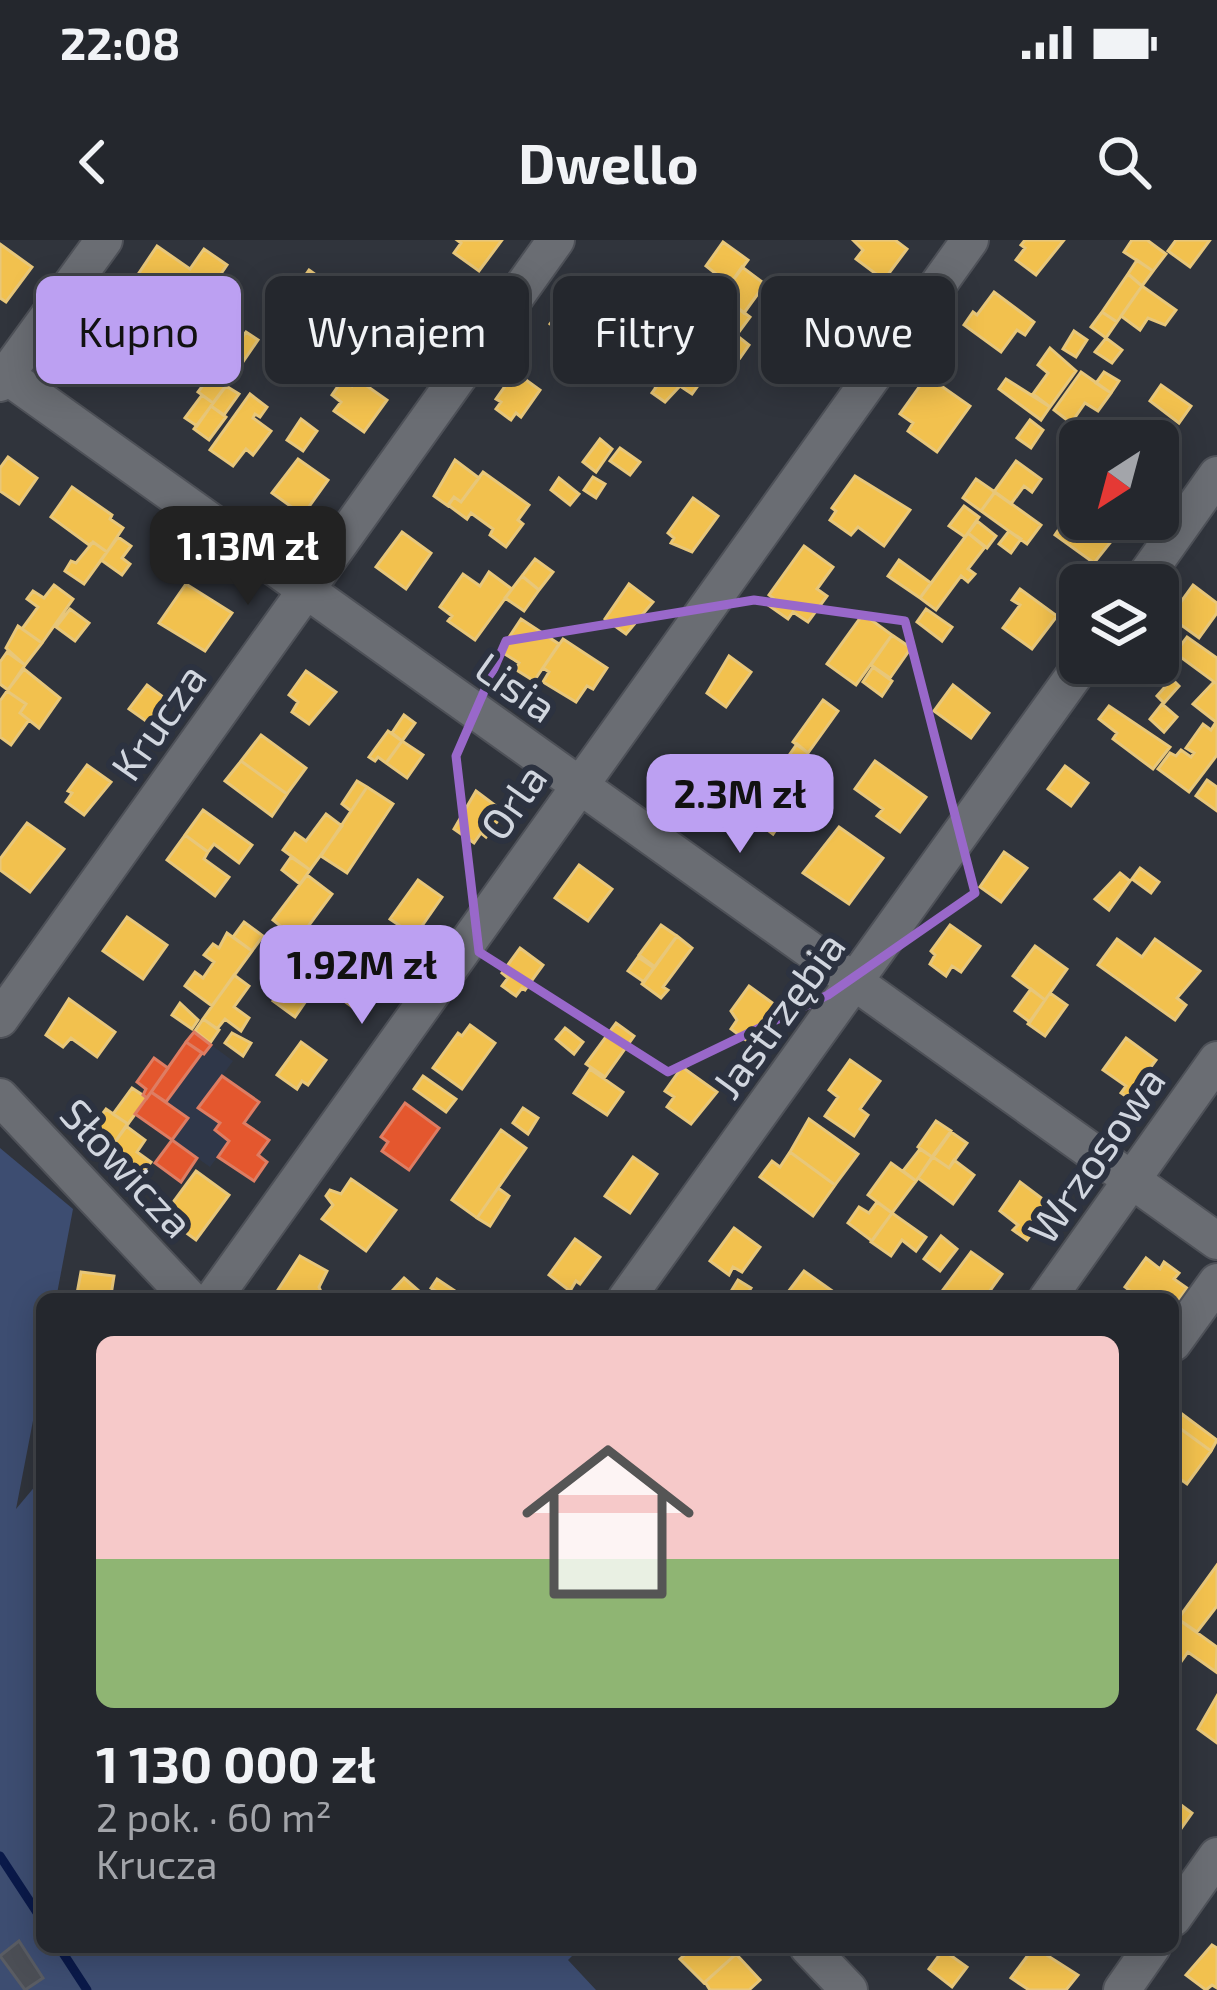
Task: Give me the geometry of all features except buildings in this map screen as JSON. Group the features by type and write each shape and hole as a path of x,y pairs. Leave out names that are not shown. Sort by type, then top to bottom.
{"street":[{"path":"2,377 104,240"},
{"name":"Krucza","path":"0,1019 556,240"},
{"name":"Orla","path":"217,1293 970,240"},
{"name":"Lisia","path":"2,377 1217,1241"},
{"path":"1153,564 1217,475"},
{"name":"Jastrzębia","path":"630,1293 1068,684"},
{"name":"Wrzosowa","path":"1051,1293 1217,1060"},
{"name":"Słowicza","path":"0,1097 184,1293"},
{"path":"1179,1334 1217,1282"},
{"path":"1179,1910 1217,1856"},
{"path":"814,1953 849,1990"},
{"path":"1122,1990 1148,1953"}],"highlighted area":[{"path":"754,600 905,621 975,893 828,995 668,1072 479,952 456,756 506,641"}],"shaded area":[{"path":"194,1032 233,1061 199,1107 220,1123 215,1130 229,1141 210,1167 172,1140 187,1117 151,1092"},
{"path":"0,1148 73,1209 57,1293 36,1293 36,1405 16,1509 36,1485 36,1953 575,1953 568,1960 596,1990 0,1990"}],"waterway":[{"path":"0,1856 36,1911"},
{"path":"63,1953 87,1990"}]}
